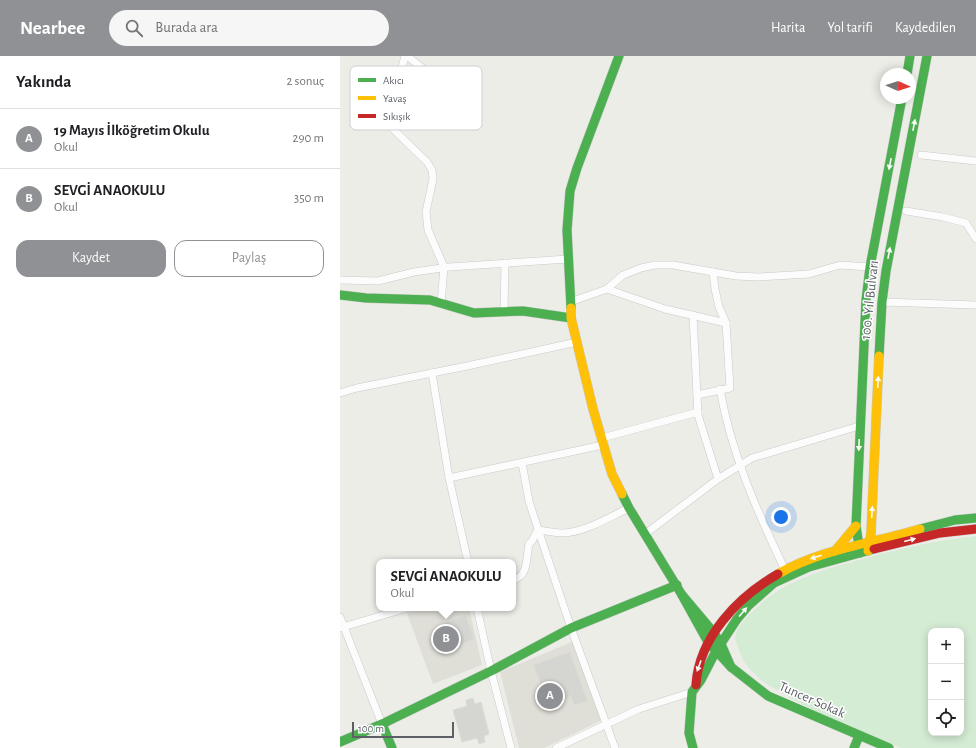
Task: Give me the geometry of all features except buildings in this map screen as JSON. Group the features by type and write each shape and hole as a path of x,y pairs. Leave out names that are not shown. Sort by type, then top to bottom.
{"street":[{"path":"403,66 406,56 420,66"},
{"path":"619,56 570,190 567,230 572,318 602,442 612,474 629,508 677,585 708,642 718,648"},
{"path":"908,68 910,56"},
{"name":"100. Yıl Bulvarı","path":"862,549 870,541 882,302 886,271 927,56"},
{"name":"100. Yıl Bulvarı","path":"862,549 856,526 859,426 866,300 870,267 901,104"},
{"path":"394,130 427,162 432,170 433,179 426,206 427,222 428,230 444,267 441,304"},
{"path":"921,155 976,161"},
{"path":"906,211 943,217 966,223 976,239"},
{"path":"340,280 378,281 414,272 444,267 568,259"},
{"path":"504,312 505,263"},
{"path":"570,302 607,289 623,275 641,268 655,265 673,265 736,276 778,277 809,274 840,265 870,267"},
{"path":"697,395 730,388 726,323 719,307 713,272"},
{"path":"607,289 665,309 726,323"},
{"path":"340,295 366,298 430,300 474,313 540,312 572,318"},
{"path":"882,302 976,305"},
{"path":"693,315 698,412 718,479"},
{"path":"340,393 357,388 577,342"},
{"path":"432,373 449,478 467,559"},
{"path":"720,389 724,416 739,465 758,513 785,570"},
{"path":"449,478 522,463 602,442 698,412"},
{"path":"645,534 718,479 752,458 859,426"},
{"path":"522,463 529,501 538,530 571,628 615,748"},
{"path":"538,530 563,533 576,531 629,508"},
{"path":"870,541 953,520 976,518"},
{"path":"835,551 856,526"},
{"path":"556,748 639,709 694,688 701,680 718,648 737,618 774,583 809,567 862,549 940,533 976,529"},
{"path":"516,578 521,576 524,571 529,544 532,542 538,530"},
{"path":"693,748 689,733 696,674 708,642 720,624 750,592 785,570 805,561 835,551 862,549"},
{"path":"340,742 382,724 491,671 571,628 677,585"},
{"path":"682,595 714,633 718,648"},
{"path":"342,627 397,611"},
{"path":"478,611 491,671 511,748"},
{"path":"340,617 342,627 392,748"},
{"name":"Tuncer Sokak","path":"718,648 731,667 768,696 858,736 889,748"},
{"path":"854,748 858,736"}],"shaded area":[{"path":"413,611 470,611 482,665 433,684 407,613"},
{"path":"574,641 602,720 544,748 519,748 500,672"}],"green space":[{"path":"976,536 976,748 902,748 844,728 765,683 745,662 735,639 738,630 752,612 781,589 816,573 841,565 880,554 934,542"}],"traffic: fast":[{"path":"571,308 567,230 570,191 577,168 619,56"},
{"path":"908,68 910,56"},
{"path":"879,356 882,302 886,271 927,56"},
{"path":"860,553 856,526 866,300 870,267 901,104"},
{"path":"340,295 366,298 430,300 474,313 523,311 571,318"},
{"path":"622,494 682,595"},
{"path":"920,529 955,520 976,518"},
{"path":"693,748 689,733 692,692 701,680 716,651 737,619 748,606 774,583 809,567 874,549"},
{"path":"340,742 382,724 491,671 571,628 677,585"},
{"path":"682,595 714,633 721,644 731,667 708,642 682,595"},
{"path":"731,667 768,696 889,748"},
{"path":"382,724 392,748"},
{"path":"854,748 859,736"}],"traffic: slow":[{"path":"571,308 571,318 593,409 612,474 622,494"},
{"path":"868,551 871,533 879,356"},
{"path":"835,551 856,526"},
{"path":"778,574 795,565 829,552 920,529"}],"traffic: jam":[{"path":"874,549 940,533 976,529"},
{"path":"696,685 699,667 704,651 723,620 749,594 778,574"}],"place":[{"name":"SEVGİ ANAOKULU","path":"446,639"},
{"name":"19 Mayıs İlköğretim Okulu","path":"550,696"}]}
